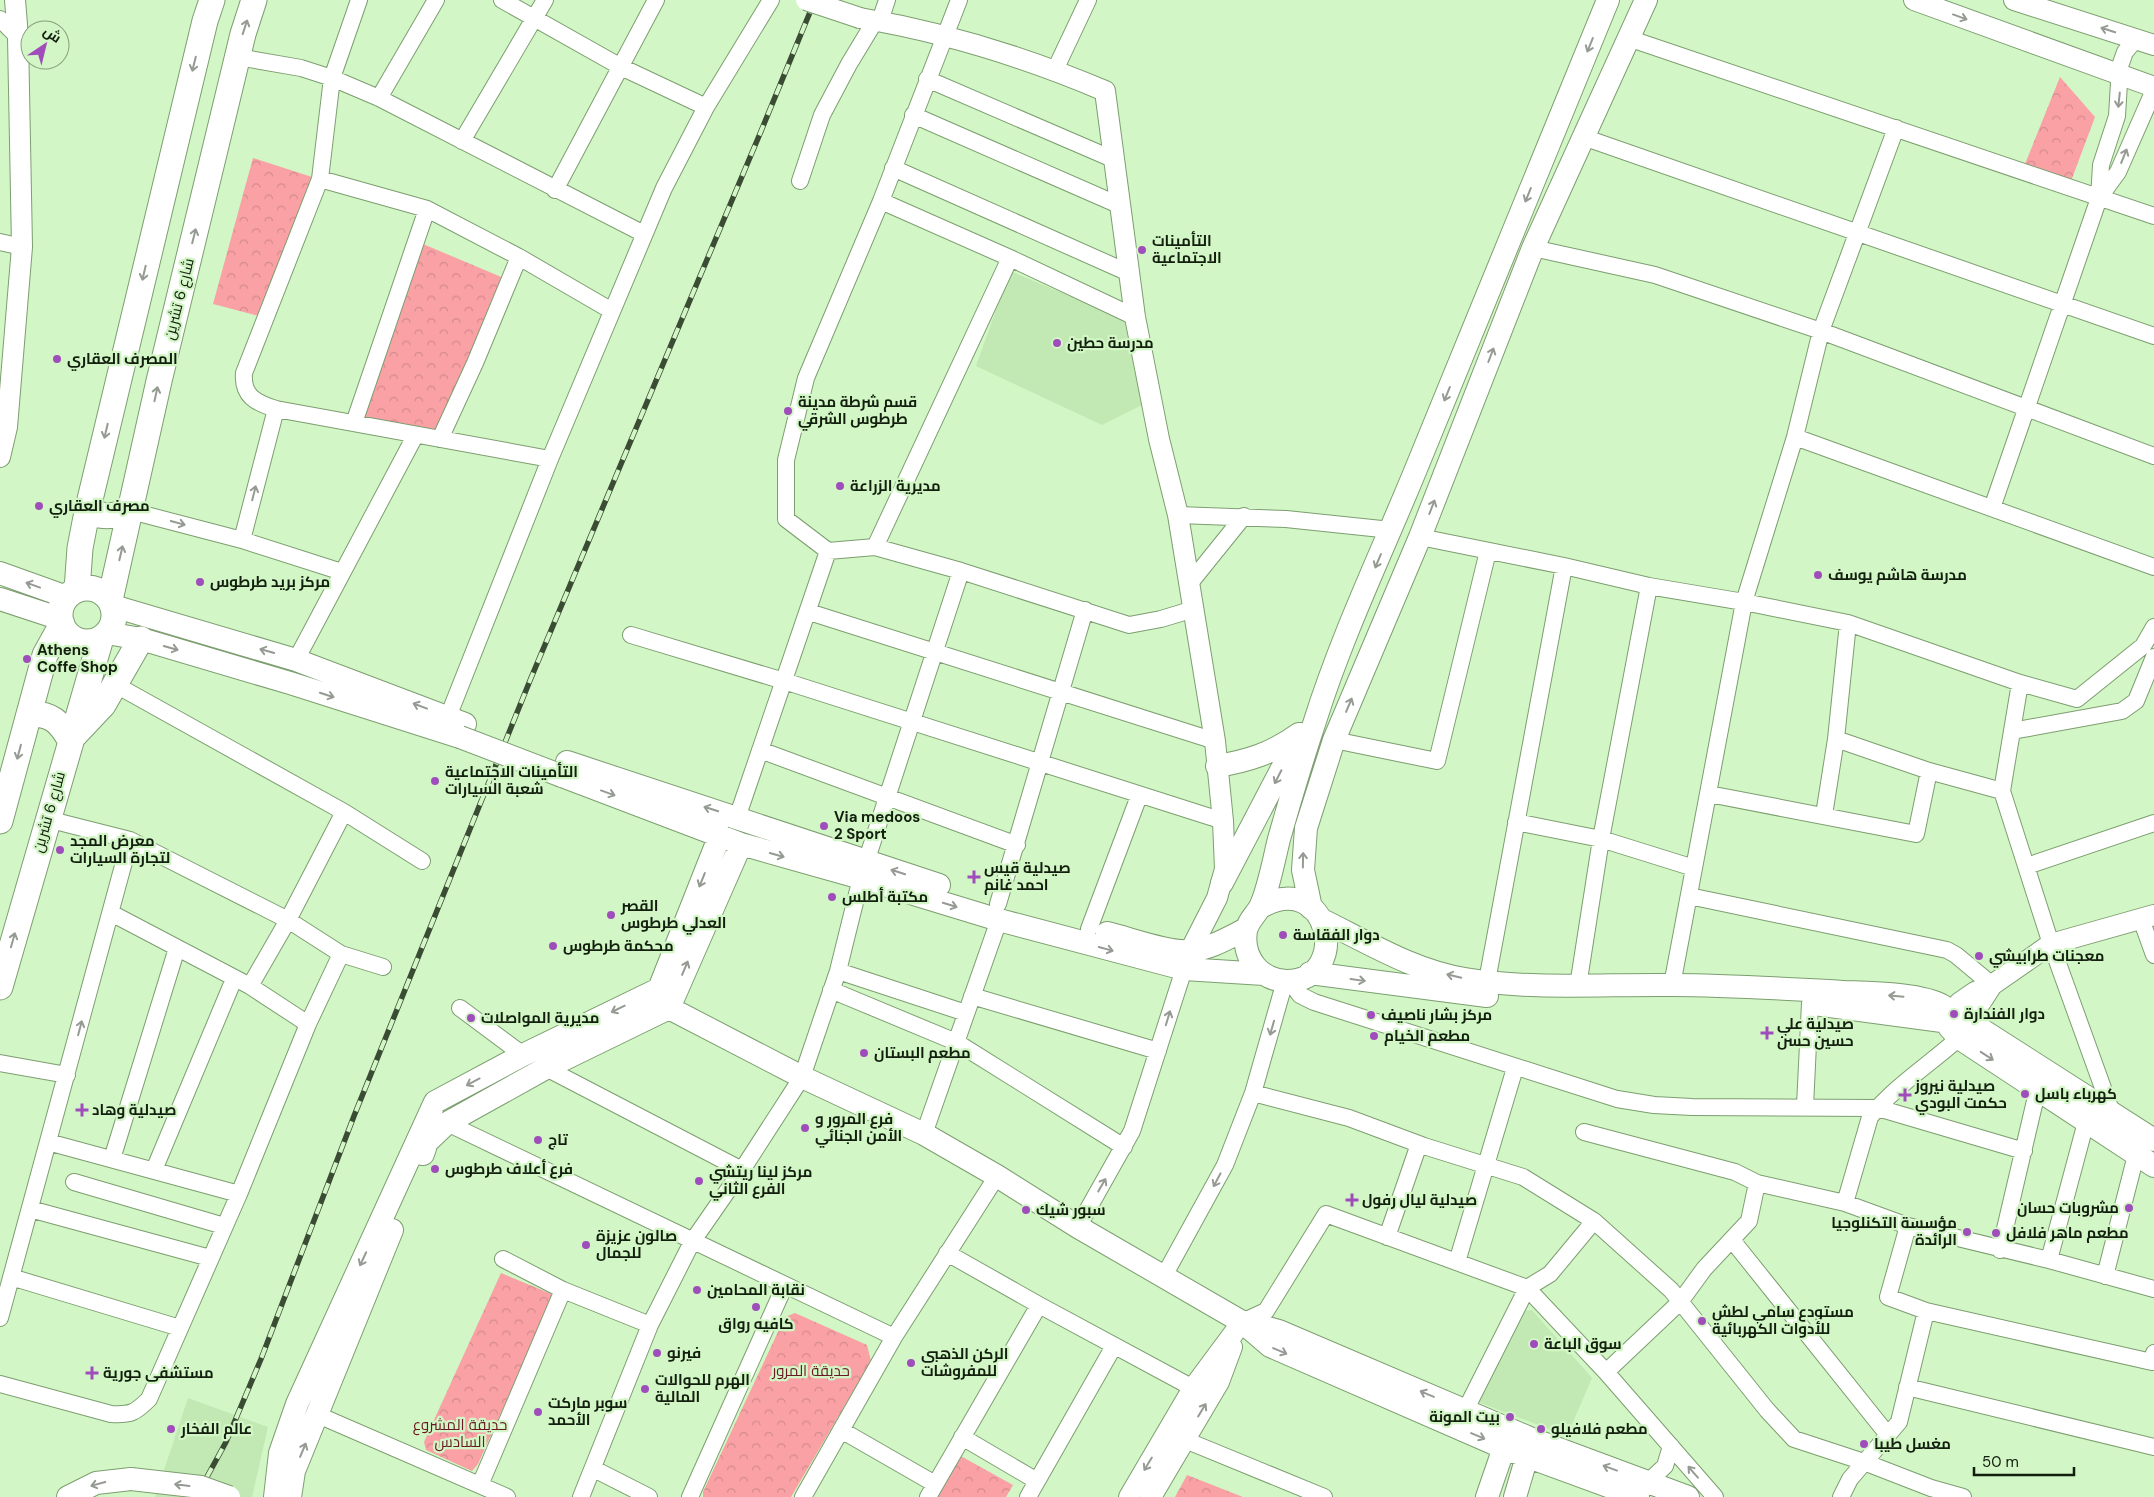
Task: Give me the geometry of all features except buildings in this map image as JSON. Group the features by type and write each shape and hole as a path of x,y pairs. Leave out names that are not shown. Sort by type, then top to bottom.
{"main road":[{"path":"0,821 45,654 66,607 205,21 212,0"},
{"name":"شارع 6 تشرين","path":"111,603 161,372 243,34 254,0"},
{"path":"1222,883 1308,726 1391,530 1608,0"},
{"path":"1295,978 1319,965 1327,943 1326,931 1317,914 1303,870 1306,828 1334,740 1420,537 1533,248 1646,0"},
{"path":"87,512 104,516 122,514 131,510"},
{"path":"0,573 66,607"},
{"path":"0,599 66,607 95,589 104,593 111,603 114,616 112,625 104,636"},
{"path":"111,603 296,660 564,769 741,844 864,870"},
{"path":"66,607 65,630 78,640 85,641 104,636 141,639 290,683 458,726"},
{"name":"شارع 6 تشرين","path":"0,987 70,740 104,636"},
{"path":"29,714 53,718 64,728 70,740 91,719 116,685 141,639"},
{"path":"1334,663 1362,673"},
{"path":"1217,766 1263,756 1283,746 1308,726"},
{"path":"1261,907 1308,726"},
{"path":"564,769 737,818 864,870 999,912 1187,960 1264,974 1476,996 1810,1003 1955,1018 2038,1088 2145,1161"},
{"path":"275,1497 280,1453 297,1404 435,1102 523,1055 664,999 720,835"},
{"path":"290,1497 294,1472 427,1142 447,1123 664,999 685,968 741,844"},
{"path":"1264,974 1254,966 1248,954 1245,942 1246,929 1254,913 1261,907 1270,902 1292,899 1317,914 1420,966 1464,979 1578,986 1672,985 1871,994 1927,1000 2154,1140"},
{"path":"999,912 1089,928 1171,949 1187,960"},
{"path":"1187,960 1208,947 1246,929"},
{"path":"664,999 802,1077 924,1134 997,1176 1078,1227 1242,1322 1270,1346 1530,1448 1643,1490 1688,1497"},
{"path":"435,1102 447,1123"},
{"path":"1242,1322 1279,1331 1465,1411 1507,1439"},
{"path":"1488,1497 1507,1439"},
{"path":"1515,1497 1530,1448"},
{"path":"68,1497 96,1483 131,1479 201,1487 229,1497"}],"street":[{"path":"0,457 22,248 18,37 15,0"},
{"path":"359,0 332,78 320,179 244,373 243,382 246,393 262,405 276,409 415,436 550,459"},
{"path":"379,98 436,0"},
{"path":"502,0 621,67 706,107"},
{"path":"462,141 546,0"},
{"path":"555,190 656,0"},
{"path":"458,726 550,459 644,234 664,188 706,107 771,0"},
{"path":"806,0 871,20 944,35 1055,70 1105,91 1135,317 1159,439 1178,515 1215,741 1225,858 1222,883 1187,960 1138,1114 1124,1147 1078,1227"},
{"path":"800,181 822,115 871,20 888,0"},
{"path":"959,0 881,201 806,378 786,460 786,520 828,551 875,547 960,571 1129,624 1161,619 1194,609"},
{"path":"1055,70 1088,0"},
{"path":"1914,0 2154,88 2118,172 2099,198"},
{"path":"2014,0 2145,42"},
{"path":"0,19 18,37"},
{"path":"1628,38 2154,216"},
{"path":"1992,508 2099,198 2101,166 2117,116 2119,74 2125,52 2145,42"},
{"path":"238,57 292,66 332,78 379,98 644,234"},
{"path":"927,79 1115,160"},
{"path":"913,115 1121,206"},
{"path":"1672,985 1744,602 1795,437 1821,330 1896,128"},
{"path":"1583,137 2154,336"},
{"path":"894,168 1130,274"},
{"path":"320,179 427,208 519,257 612,311"},
{"path":"881,201 1010,258 1135,317"},
{"path":"354,423 427,208"},
{"path":"0,242 22,248"},
{"path":"1533,248 1654,275 1821,330 2154,456"},
{"path":"440,439 475,363 519,257"},
{"path":"875,547 1010,258"},
{"path":"242,540 276,409"},
{"path":"296,660 415,436"},
{"path":"1795,437 2154,567"},
{"path":"131,510 242,540 342,572"},
{"path":"1178,515 1244,516 1391,530"},
{"path":"1190,583 1244,516"},
{"path":"1420,537 1564,566 1649,586 1744,602 1848,624 2020,683 2077,699 2143,646 2154,627"},
{"path":"737,818 828,551"},
{"path":"1334,740 1437,761 1488,551"},
{"path":"1487,981 1564,566"},
{"path":"581,1497 594,1469 650,1325 692,1242 742,1170 802,1077 838,971 864,870 960,571"},
{"path":"1578,986 1601,839 1649,586"},
{"path":"924,1134 999,912 1085,610"},
{"path":"808,612 1215,741"},
{"path":"1824,815 1836,739 1848,624"},
{"path":"631,635 784,681 1139,796 1223,821"},
{"path":"2012,731 2122,711 2136,701 2154,657"},
{"path":"2020,683 2002,791 2051,944 2112,1113"},
{"path":"116,685 344,812 422,860"},
{"path":"1836,739 1929,771 2002,791"},
{"path":"760,750 1017,845"},
{"path":"1709,794 1916,834 1929,771"},
{"path":"1089,928 1139,796"},
{"path":"250,986 288,920 344,812"},
{"path":"48,819 130,840 288,920 341,954 383,967"},
{"path":"1516,822 1601,839 1694,868"},
{"path":"2027,866 2154,823"},
{"path":"0,1318 130,840"},
{"path":"1689,896 1947,950 1956,955 1992,985"},
{"path":"111,913 250,986 308,1024"},
{"path":"1845,1203 1870,1117 1955,1018 1981,1002 1992,985 2051,944 2148,917 2154,955"},
{"path":"112,1159 177,948"},
{"path":"0,1384 111,1414 126,1415 133,1413 149,1399 239,1194 308,1024 341,954"},
{"path":"838,971 966,1013"},
{"path":"1295,978 1300,995 1314,1002 1617,1099 1692,1107 1805,1106 1878,1108 2024,1151"},
{"path":"1164,1276 1225,1165 1295,978"},
{"path":"154,1170 234,979"},
{"path":"831,990 956,1042 1124,1147"},
{"path":"972,996 1158,1051"},
{"path":"1805,1106 1810,1003"},
{"path":"460,1008 523,1055"},
{"path":"0,1063 67,1075"},
{"path":"546,1068 742,1170"},
{"path":"1457,1262 1516,1068"},
{"path":"2000,1250 2038,1088"},
{"path":"1253,1093 1349,1118 1419,1144 1523,1177 1594,1221 1671,1290 1768,1410 1794,1439 1864,1462 1931,1488 1963,1497"},
{"path":"2049,1260 2086,1122"},
{"path":"447,1123 692,1242 894,1337"},
{"path":"1584,1132 1735,1172 1758,1184 1845,1203 1908,1226 2000,1250 2049,1260 2105,1276 2153,1286"},
{"path":"48,1142 239,1194"},
{"path":"1387,1237 1419,1144"},
{"path":"2105,1276 2145,1161"},
{"path":"803,1497 894,1337 997,1176"},
{"path":"74,1182 224,1226"},
{"path":"1606,1372 1680,1302 1704,1269 1749,1221 1758,1184"},
{"path":"30,1208 210,1258"},
{"path":"1151,1497 1193,1388 1242,1322 1266,1311 1326,1214 1528,1288 1606,1372 1715,1497"},
{"path":"1465,1411 1528,1288 1550,1274 1594,1221"},
{"path":"1908,1226 1888,1297 1926,1311 2152,1362 2154,1353"},
{"path":"1732,1240 1888,1435"},
{"path":"947,1253 1193,1388"},
{"path":"503,1259 563,1290 650,1325"},
{"path":"11,1277 180,1328"},
{"path":"690,1497 785,1285"},
{"path":"480,1484 563,1290"},
{"path":"841,1430 931,1490 1039,1305"},
{"path":"1841,1497 1850,1479 1899,1422 1926,1311"},
{"path":"1129,1497 1218,1382 1242,1322"},
{"path":"1028,1497 1114,1346"},
{"path":"1907,1387 2154,1447"},
{"path":"318,1415 507,1497"},
{"path":"1176,1436 1324,1497"},
{"path":"962,1437 1037,1481"},
{"path":"1643,1490 1665,1466 1671,1446"},
{"path":"594,1469 649,1497"}],"shaded area":[{"name":"مدرسة حطين","path":"1010,271 1124,319 1142,405 1102,425 976,366"},
{"name":"سوق الباعة","path":"1532,1310 1592,1378 1567,1436 1478,1402 1521,1311"},
{"path":"188,1398 268,1427 252,1497 155,1497"}],"green space":[{"path":"2060,77 2095,117 2071,181 2025,164"},
{"path":"253,158 312,177 263,317 213,304"},
{"path":"423,244 506,279 439,435 364,417"},
{"name":"حديقة المشروع السادس","path":"501,1273 554,1295 478,1464 472,1471 426,1450 424,1442"},
{"name":"حديقة المرور","path":"795,1313 867,1345 871,1361 791,1497 703,1497 703,1492 785,1317"},
{"path":"957,1454 1013,1485 1006,1497 933,1497"},
{"path":"1187,1475 1243,1497 1175,1497"}],"railway":[{"path":"196,1497 226,1442 261,1359 354,1116 531,678 815,0"}],"place":[{"name":"التأمينات الاجتماعية","path":"1142,250"},
{"name":"مدرسة حطين","path":"1057,343"},
{"name":"المصرف العقاري","path":"57,359"},
{"name":"قسم شرطة مدينة طرطوس الشرقي","path":"788,411"},
{"name":"مديرية الزراعة","path":"840,486"},
{"name":"مصرف العقاري","path":"39,506"},
{"name":"مدرسة هاشم يوسف","path":"1818,575"},
{"name":"مركز بريد طرطوس","path":"200,582"},
{"name":"Athens Coffe Shop","path":"27,659"},
{"name":"التأمينات الاجتماعية شعبة السيارات","path":"435,781"},
{"name":"Via medoos 2 Sport","path":"824,826"},
{"name":"معرض المجد لتجارة السيارات","path":"60,850"},
{"name":"صيدلية قيس احمد غانم","path":"974,877"},
{"name":"مكتبة أطلس","path":"832,897"},
{"name":"القصر العدلي طرطوس","path":"611,915"},
{"name":"دوار الفقاسة","path":"1283,935"},
{"name":"محكمة طرطوس","path":"553,946"},
{"name":"معجنات طرابيشي","path":"1979,956"},
{"name":"دوار الفندارة","path":"1954,1014"},
{"name":"مركز بشار ناصيف","path":"1371,1015"},
{"name":"مديرية المواصلات","path":"471,1018"},
{"name":"صيدلية علي حسين حسن","path":"1767,1033"},
{"name":"مطعم الخيام","path":"1374,1036"},
{"name":"مطعم البستان","path":"864,1053"},
{"name":"كهرباء باسل","path":"2025,1094"},
{"name":"صيدلية نيروز حكمت البودي","path":"1905,1095"},
{"name":"صيدلية وهاد","path":"82,1110"},
{"name":"فرع المرور و الأمن الجنائي","path":"805,1128"},
{"name":"تاج","path":"538,1140"},
{"name":"فرع أعلاف طرطوس","path":"435,1169"},
{"name":"مركز لينا ريتشي الفرع الثاني","path":"699,1181"},
{"name":"صيدلية ليال رفول","path":"1352,1200"},
{"name":"مشروبات حسان","path":"2129,1208"},
{"name":"سبور شيك","path":"1026,1210"},
{"name":"مؤسسة التكنلوجيا الرائدة","path":"1967,1232"},
{"name":"مطعم ماهر فلافل","path":"1996,1233"},
{"name":"صالون عزيزة للجمال","path":"586,1245"},
{"name":"نقابة المحامين","path":"697,1290"},
{"name":"كافيه رواق","path":"756,1307"},
{"name":"مستودع سامي لطش للأدوات الكهربائية","path":"1702,1321"},
{"name":"سوق الباعة","path":"1534,1344"},
{"name":"فيرنو","path":"657,1353"},
{"name":"الركن الذهبي للمفروشات","path":"911,1363"},
{"name":"مستشفى جورية","path":"92,1373"},
{"name":"الهرم للحوالات المالية","path":"645,1389"},
{"name":"سوبر ماركت الأحمد","path":"538,1412"},
{"name":"بيت المونة","path":"1510,1417"},
{"name":"عالم الفخار","path":"171,1429"},
{"name":"مطعم فلافيلو","path":"1541,1429"},
{"name":"مغسل طيبا","path":"1864,1444"}]}
